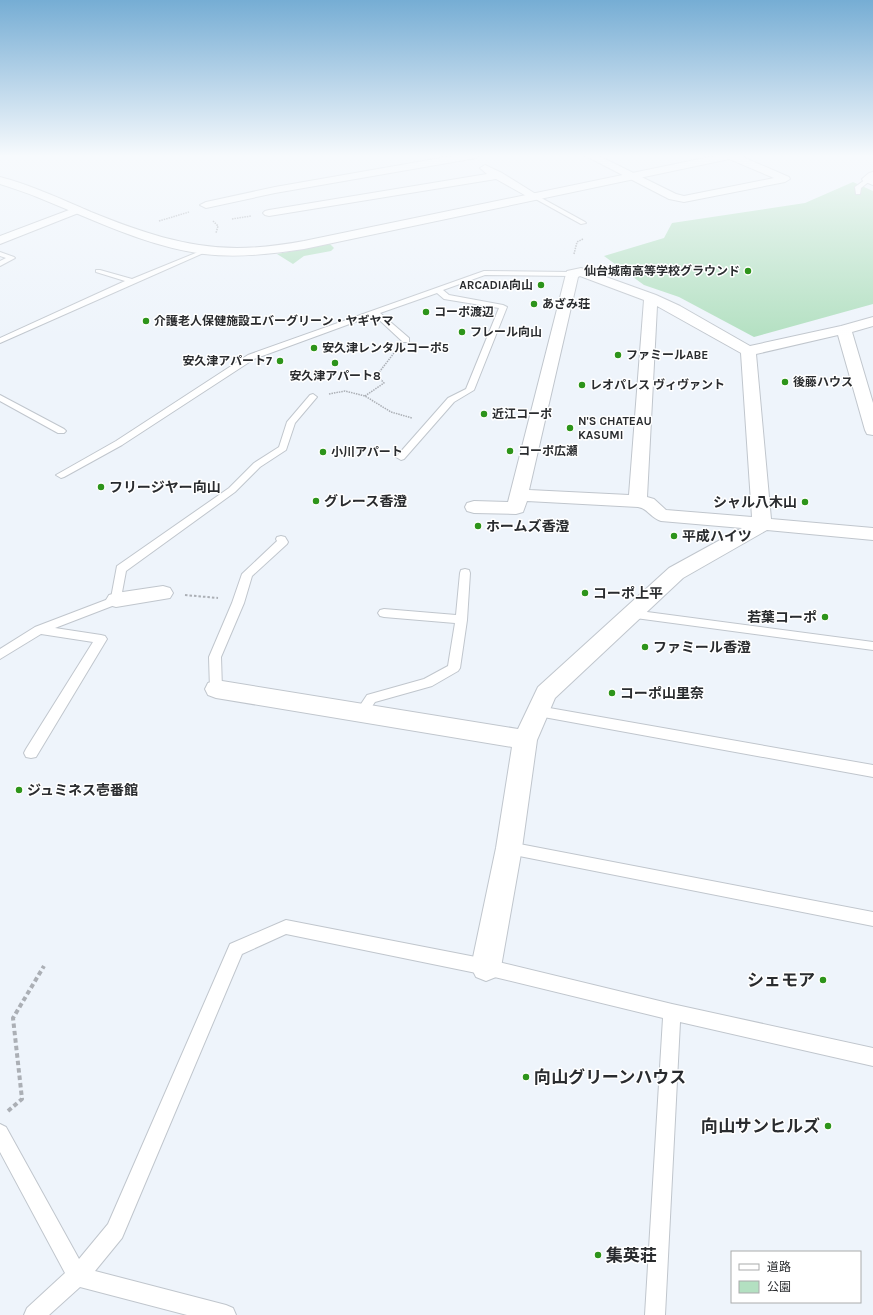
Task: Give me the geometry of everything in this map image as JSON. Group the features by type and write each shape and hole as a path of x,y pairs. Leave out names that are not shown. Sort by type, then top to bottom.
{"street":[{"path":"0,240 61,216"},
{"path":"91,216 151,239 176,246 206,251 245,252 304,245 438,216"},
{"path":"474,507 516,508 518,495 577,273 651,298 675,309 748,351 863,325 873,430"},
{"path":"638,501 651,298"},
{"path":"748,351 762,525"},
{"path":"518,495 638,501 648,503 661,515 873,534"},
{"path":"486,967 509,848 525,740 546,693 676,573 762,525 803,521 873,525"},
{"path":"116,600 163,593"},
{"path":"216,689 525,740"}],"lane":[{"path":"571,216 583,223"},
{"path":"0,341 132,281 206,251"},
{"path":"0,254 12,258 0,264"},
{"path":"98,271 132,281"},
{"path":"61,475 119,443 250,358 484,273 577,273"},
{"path":"401,457 451,400 470,390 503,307 447,297 438,290"},
{"path":"375,312 406,340"},
{"path":"0,655 39,630 116,600 122,569 232,490 257,465 283,448 291,422 313,397"},
{"path":"0,398 61,430"},
{"path":"216,689 215,657 238,603 246,574 283,542 282,539"},
{"path":"361,713 371,698 428,683 454,668 461,620 465,573"},
{"path":"384,613 461,620"},
{"path":"632,614 873,646"},
{"path":"31,753 101,639 39,630"},
{"path":"538,711 873,771"},
{"path":"509,848 873,919"},
{"path":"34,1315 76,1276 114,1231 236,949 286,927 486,967 672,1012 873,1057"},
{"path":"655,1315 672,1012"},
{"path":"0,1133 76,1276 226,1315"}],"path":[{"path":"165,219 173,216"},
{"path":"230,219 247,216"},
{"path":"577,273 571,267 577,242 598,231 583,223"},
{"path":"365,396 384,383 377,375 406,340"},
{"path":"345,391 365,396 391,412 431,423"},
{"path":"163,593 218,598 238,603"},
{"path":"5,1114 22,1099 13,1018 44,966"}],"green space":[{"name":"仙台城南高等学校グラウンド","path":"716,216 873,216 873,304 754,337 679,297 644,285 604,256 664,238 672,223"},
{"path":"330,244 334,248 331,251 304,256 293,264 277,254"}],"place":[{"name":"仙台城南高等学校グラウンド","path":"748,271"},
{"name":"ARCADIA向山","path":"541,285"},
{"name":"あざみ荘","path":"534,304"},
{"name":"コーポ渡辺","path":"426,312"},
{"name":"介護老人保健施設エバーグリーン・ヤギヤマ","path":"146,321"},
{"name":"フレール向山","path":"462,332"},
{"name":"安久津レンタルコーポ5","path":"314,348"},
{"name":"ファミールABE","path":"618,355"},
{"name":"安久津アパート7","path":"280,361"},
{"name":"安久津アパート8","path":"335,363"},
{"name":"後藤ハウス","path":"785,382"},
{"name":"レオパレス ヴィヴァント","path":"582,385"},
{"name":"近江コーポ","path":"484,414"},
{"name":"N'S CHATEAU KASUMI","path":"570,428"},
{"name":"コーポ広瀬","path":"510,451"},
{"name":"小川アパート","path":"323,452"},
{"name":"フリージヤー向山","path":"101,487"},
{"name":"グレース香澄","path":"316,501"},
{"name":"シャル八木山","path":"805,502"},
{"name":"ホームズ香澄","path":"478,526"},
{"name":"平成ハイツ","path":"674,536"},
{"name":"コーポ上平","path":"585,593"},
{"name":"若葉コーポ","path":"825,617"},
{"name":"ファミール香澄","path":"645,647"},
{"name":"コーポ山里奈","path":"612,693"},
{"name":"ジュミネス壱番館","path":"19,790"},
{"name":"シェモア","path":"823,980"},
{"name":"向山グリーンハウス","path":"526,1077"},
{"name":"向山サンヒルズ","path":"828,1126"},
{"name":"集英荘","path":"598,1255"}]}
